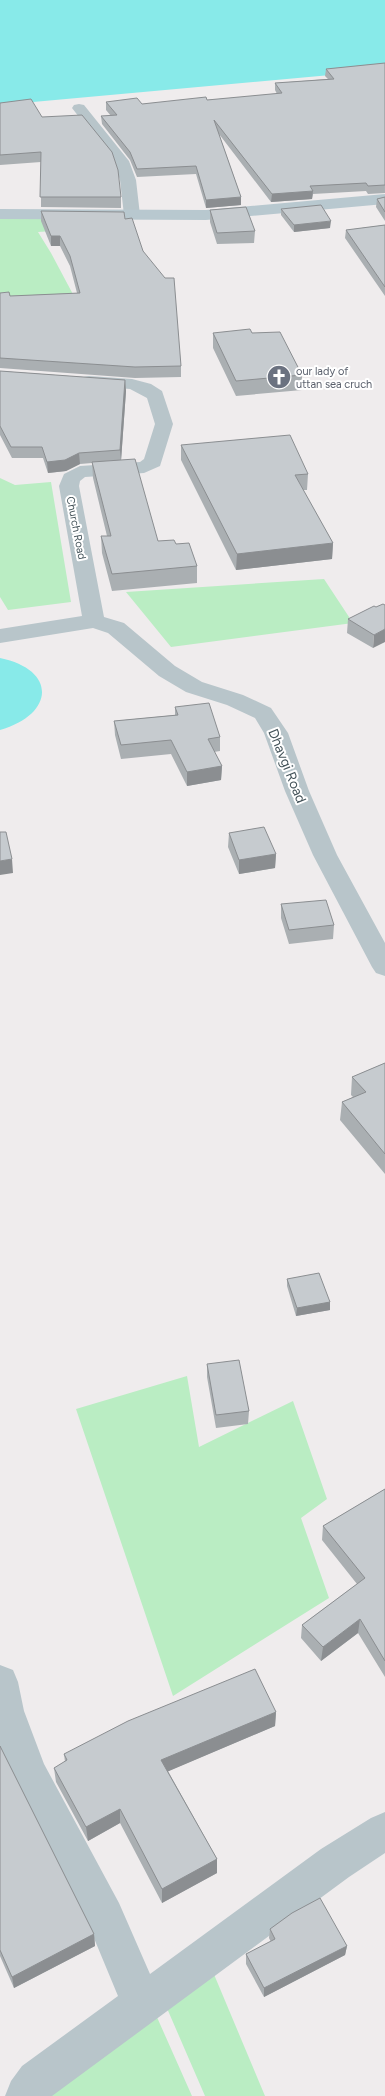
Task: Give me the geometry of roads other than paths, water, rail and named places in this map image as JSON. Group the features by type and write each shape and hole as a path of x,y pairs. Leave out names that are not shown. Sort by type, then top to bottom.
{"street":[{"path":"79,108 120,161 128,180 132,215"},
{"path":"0,214 206,215 385,199"},
{"name":"Church Road","path":"75,380 132,384 145,388 156,395 164,424 154,462 144,466 80,472 71,478 68,486 94,621"},
{"path":"0,636 94,621"},
{"name":"Dhavgi Road","path":"94,621 116,628 167,670 194,687 235,700 264,712 276,733 297,791 325,855 385,967"},
{"path":"0,1682 6,1711 28,1772 105,1917 142,2004"},
{"path":"26,2096 36,2081 335,1863 385,1831"}],"water":[{"path":"0,0 385,0 385,70 0,105"},
{"path":"0,658 19,664 32,672 40,682 42,693 39,704 31,714 18,723 0,730"}],"place":[{"name":"our lady of uttan sea cruch","path":"279,377"}]}
